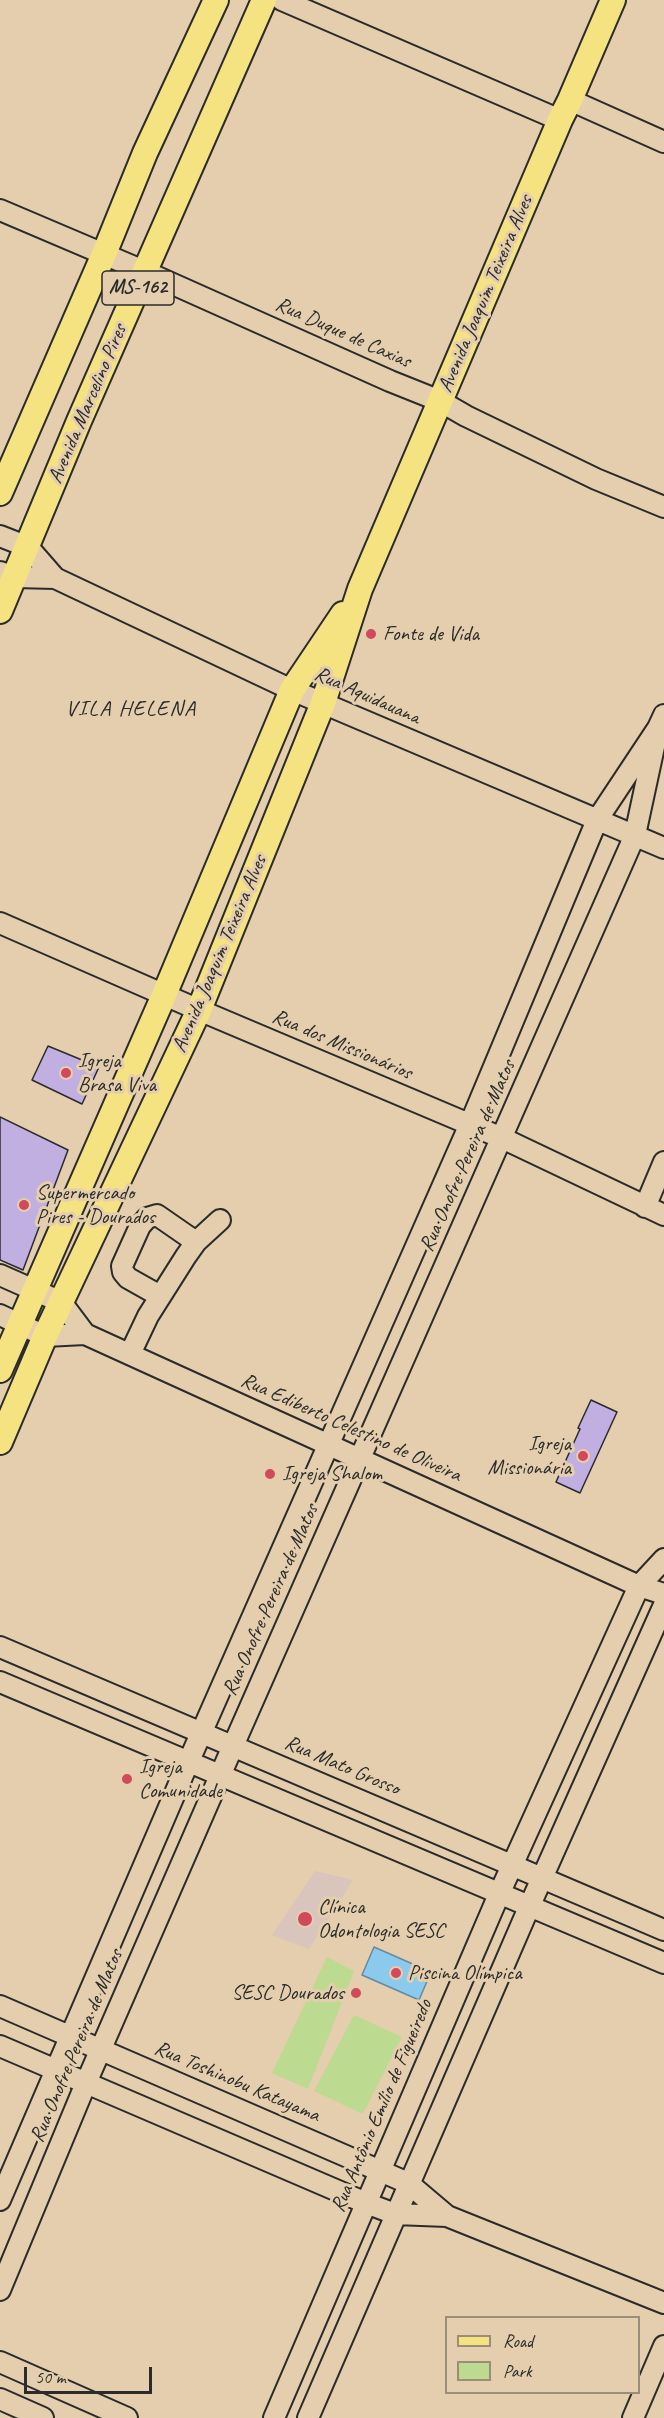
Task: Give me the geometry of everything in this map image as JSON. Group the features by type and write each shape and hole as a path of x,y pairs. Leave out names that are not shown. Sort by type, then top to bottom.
{"main road":[{"name":"MS-162","path":"0,493 104,254 145,153 216,0"},
{"name":"Avenida Marcelino Pires","path":"0,611 7,575 28,547 80,421 264,0"},
{"name":"Avenida Joaquim Teixeira Alves","path":"0,1442 45,1336 199,1010 323,703 360,589 614,0"},
{"name":"Avenida Joaquim Teixeira Alves","path":"0,1370 10,1320 34,1290 164,995 292,690 360,589"}],"street":[{"path":"282,0 565,110 664,142"},
{"name":"Rua Duque de Caxias","path":"0,210 440,401 596,479 664,507"},
{"name":"Rua Aquidauana","path":"0,536 28,547 55,579"},
{"name":"Rua Aquidauana","path":"7,575 55,579 292,690 664,848"},
{"name":"Rua Onofre Pereira de Matos","path":"0,2200 188,1763 470,1124 597,820 661,722"},
{"name":"Rua Onofre Pereira de Matos","path":"0,2290 86,2083 220,1775 635,835 661,722"},
{"name":"Rua dos Missionários","path":"0,923 502,1138 664,1215"},
{"path":"645,1207 664,1162"},
{"path":"160,1296 128,1278 123,1272 122,1266 140,1226 147,1218 157,1215 196,1242"},
{"path":"130,1354 148,1316 196,1242 220,1220"},
{"path":"0,1275 62,1302 85,1334"},
{"name":"Rua Ediberto Celestino de Oliveira","path":"10,1320 45,1336 85,1334 639,1586 664,1594"},
{"name":"Rua Antônio Emílio de Figueiredo","path":"274,2418 500,1892 639,1586 664,1558"},
{"path":"308,2418 408,2183 664,1605"},
{"name":"Rua Mato Grosso","path":"0,1647 664,1930"},
{"path":"0,1682 664,1963"},
{"path":"104,1956 136,1970"},
{"name":"Rua Toshinobu Katayama","path":"0,2006 408,2183 447,2216 664,2303"},
{"name":"Rua Toshinobu Katayama","path":"0,2046 366,2203 395,2214 447,2216"},
{"path":"633,2418 664,2346"},
{"path":"0,2362 127,2418"},
{"path":"0,2399 43,2418"}],"shaded area":[{"name":"Clínica Odontologia SESC","path":"315,1871 353,1880 309,1949 272,1935"}],"green space":[{"path":"327,1957 354,1971 308,2089 272,2073"},
{"path":"354,2015 402,2037 363,2114 314,2091"}],"water":[{"name":"Piscina Olímpica","path":"374,1947 431,1972 419,2000 362,1975"}],"building":[{"name":"Igreja Brasa Viva","path":"48,1046 99,1067 82,1104 32,1080"},
{"name":"Supermercado Pires - Dourados","path":"0,1117 68,1150 23,1270 0,1260"},
{"name":"Igreja Missionária","path":"591,1400 617,1412 580,1493 556,1482"}],"place":[{"name":"Fonte de Vida","path":"371,634"},
{"name":"Igreja Brasa Viva","path":"66,1073"},
{"name":"Supermercado Pires - Dourados","path":"24,1205"},
{"name":"Igreja Missionária","path":"583,1456"},
{"name":"Igreja Shalom","path":"270,1474"},
{"name":"Igreja Comunidade","path":"127,1779"},
{"name":"Clínica Odontologia SESC","path":"305,1919"},
{"name":"Piscina Olímpica","path":"396,1973"},
{"name":"SESC Dourados","path":"356,1993"}],"district":[{"name":"VILA HELENA","path":"131,709"}]}
